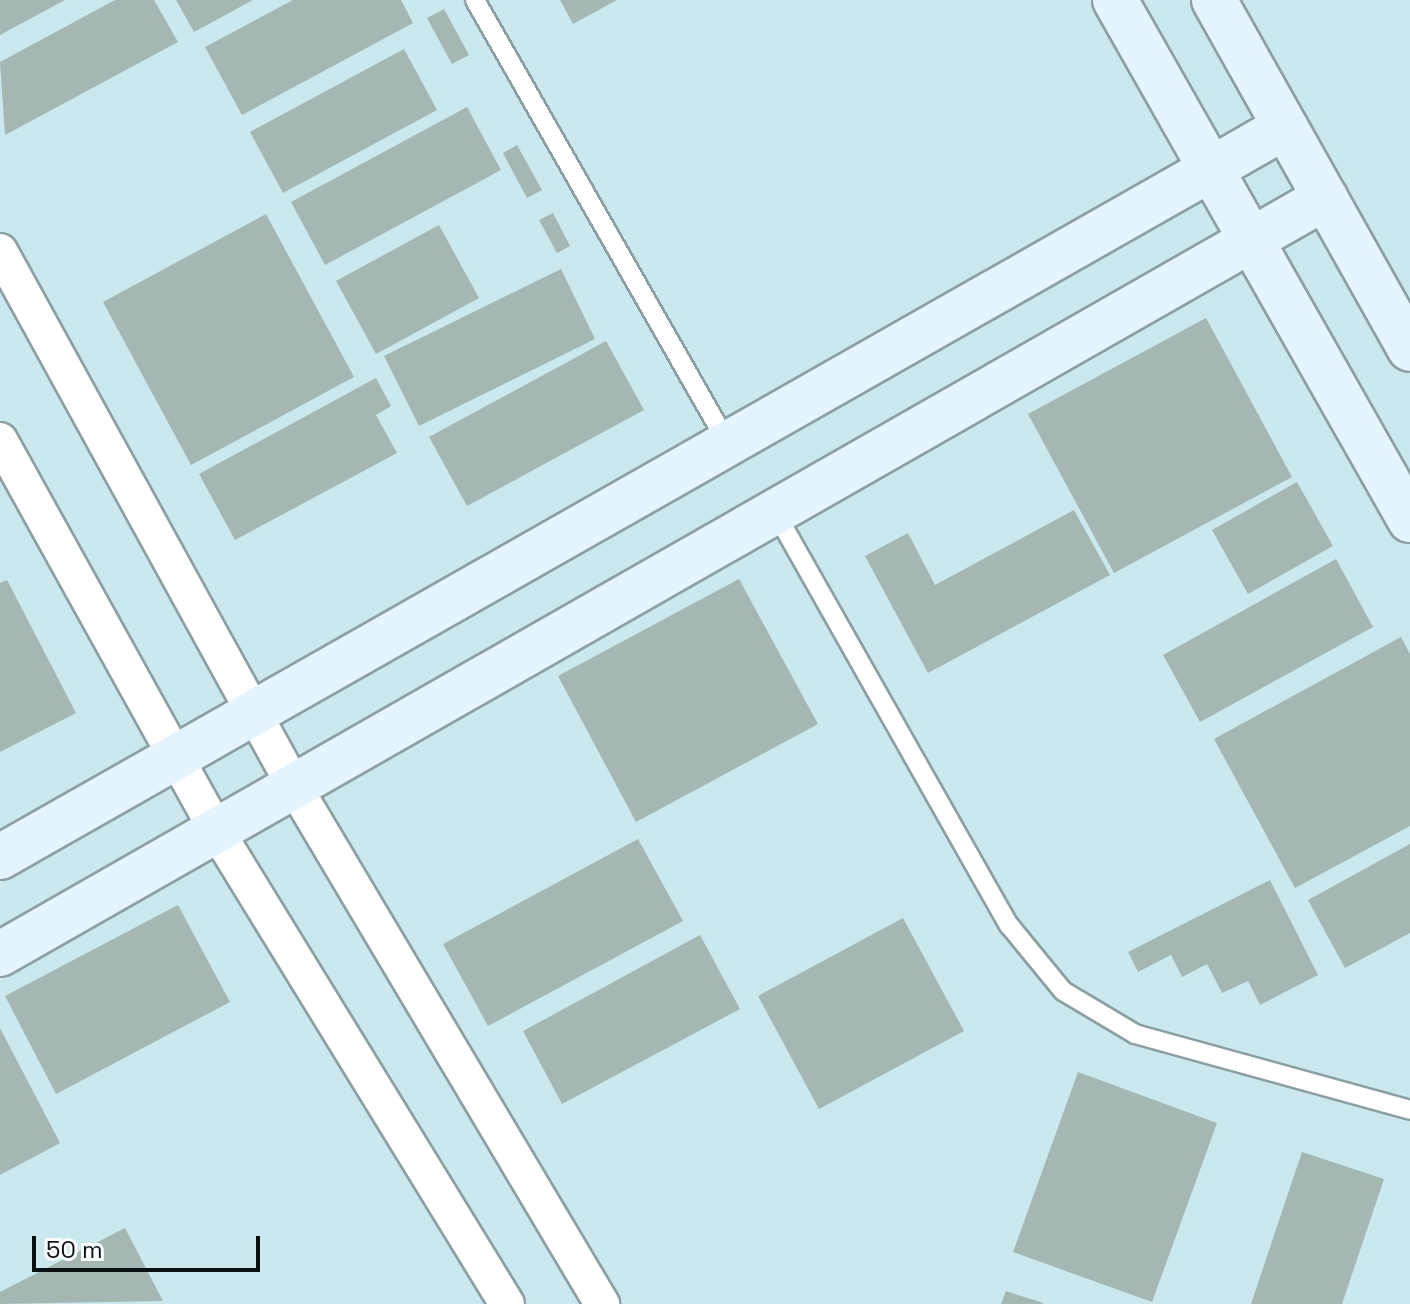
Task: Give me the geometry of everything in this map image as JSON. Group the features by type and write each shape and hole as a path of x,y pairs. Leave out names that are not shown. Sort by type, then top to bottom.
{"street":[{"path":"1115,0 1410,520"},
{"path":"1214,0 1410,349"},
{"path":"0,857 1285,127"},
{"path":"0,954 1325,198"},
{"path":"0,251 294,786 602,1304"},
{"path":"0,440 216,830 507,1304"}],"lane":[{"path":"475,0 728,444"},
{"path":"775,512 1009,925 1063,991 1135,1034 1410,1110"}],"shaded area":[{"path":"0,0 1410,0 1410,1304 0,1304"}],"building":[{"path":"0,0 65,0 0,35"},
{"path":"115,0 154,0 178,42 5,135 0,62"},
{"path":"176,0 253,0 194,32"},
{"path":"293,0 401,0 413,23 242,115 205,47"},
{"path":"560,0 617,0 573,24"},
{"path":"444,9 469,55 452,64 427,18"},
{"path":"404,49 437,110 283,193 250,132"},
{"path":"467,107 501,170 325,265 291,202"},
{"path":"517,145 542,190 527,198 503,153"},
{"path":"553,213 570,246 557,253 539,220"},
{"path":"266,214 354,377 191,465 103,302"},
{"path":"439,225 479,298 376,354 336,281"},
{"path":"561,269 595,339 419,426 384,356"},
{"path":"1206,318 1292,477 1114,573 1028,414"},
{"path":"606,341 644,410 467,506 429,437"},
{"path":"376,378 391,406 376,415 397,453 235,540 199,474"},
{"path":"1297,482 1333,546 1248,594 1212,530"},
{"path":"1074,510 1110,575 928,673 865,556 908,533 935,585"},
{"path":"1336,559 1373,627 1200,722 1163,655"},
{"path":"739,579 818,724 636,822 558,676"},
{"path":"7,580 76,713 0,752 0,583"},
{"path":"1401,637 1410,654 1410,826 1295,888 1214,739"},
{"path":"638,839 683,921 488,1026 443,944"},
{"path":"1410,844 1410,933 1345,968 1308,900"},
{"path":"1270,880 1318,975 1260,1005 1248,981 1222,993 1207,964 1182,977 1171,955 1138,972 1128,952"},
{"path":"178,905 230,1002 56,1094 5,996"},
{"path":"903,918 964,1031 819,1109 758,996"},
{"path":"700,935 740,1009 562,1104 523,1031"},
{"path":"0,1028 60,1143 0,1175"},
{"path":"1078,1072 1217,1123 1152,1302 1013,1252"},
{"path":"1302,1152 1384,1179 1342,1304 1251,1304"},
{"path":"125,1228 163,1301 0,1304 0,1292"},
{"path":"1006,1291 1043,1303 1043,1304 1001,1304"}]}
